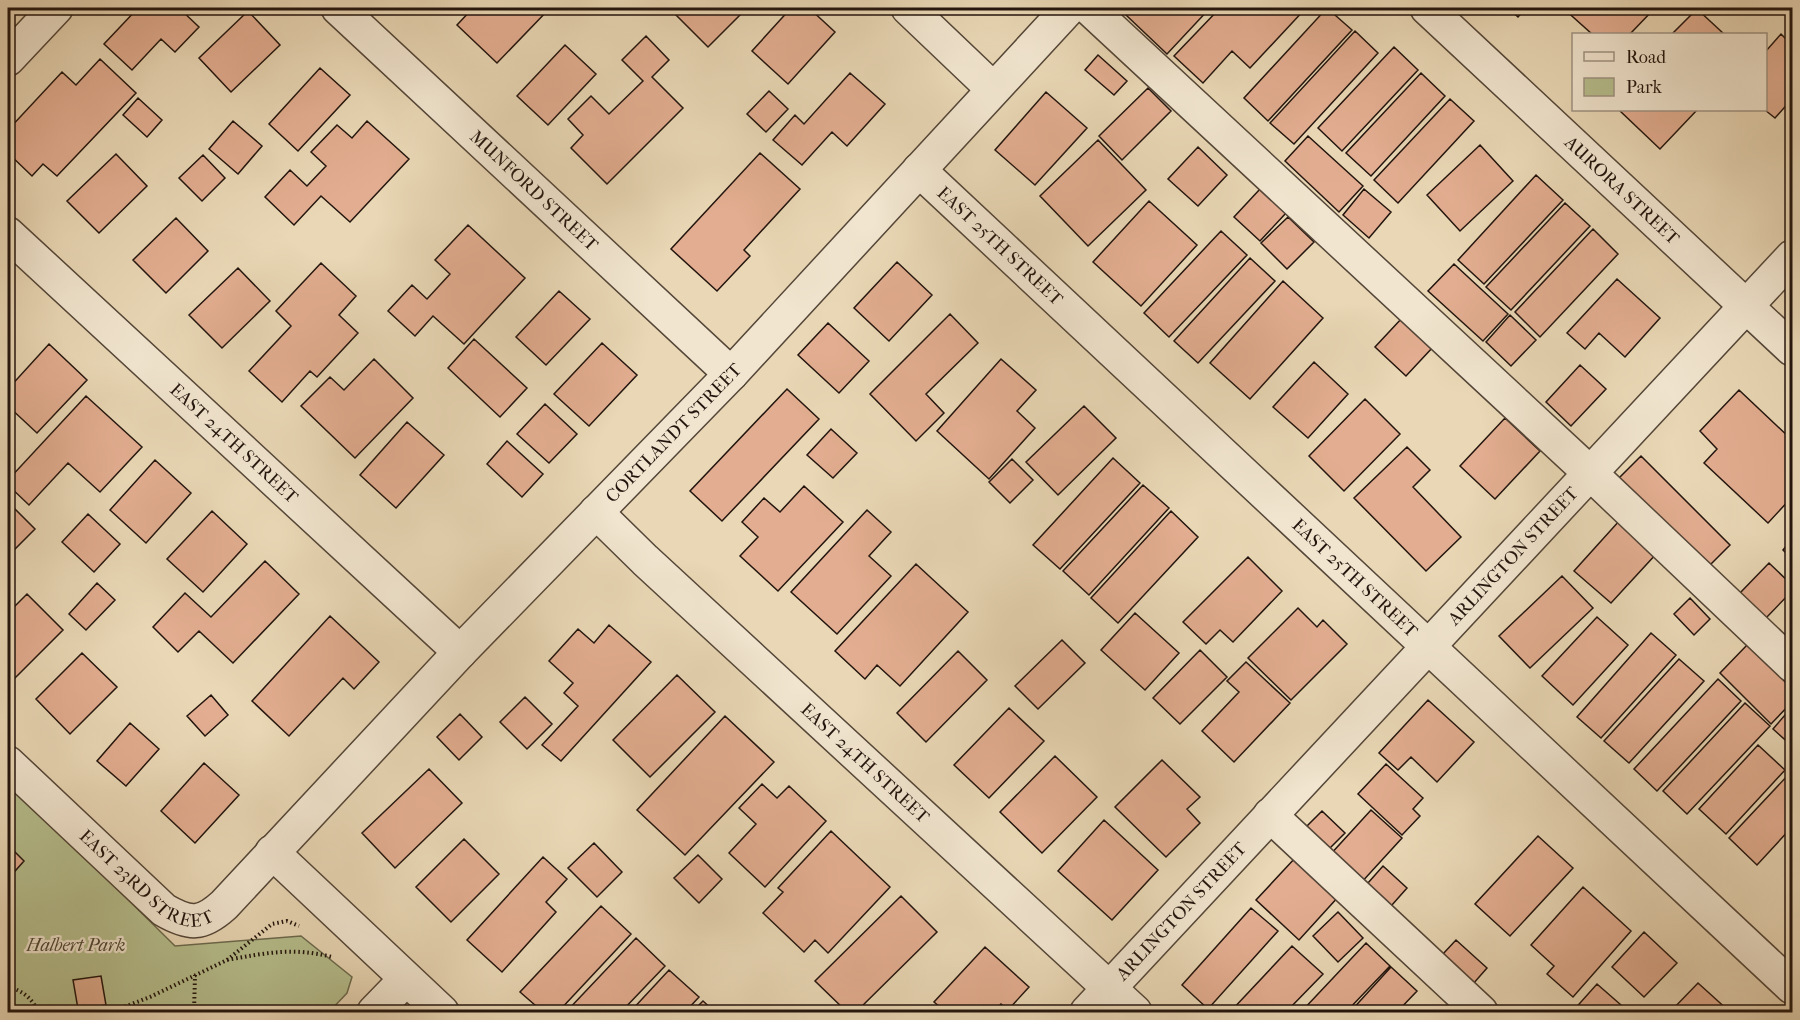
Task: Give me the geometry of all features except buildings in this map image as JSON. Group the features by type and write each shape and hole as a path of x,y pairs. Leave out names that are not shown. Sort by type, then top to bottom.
{"street":[{"path":"8,59 56,8"},
{"name":"MUNFORD STREET","path":"338,8 731,375"},
{"path":"908,8 993,89"},
{"name":"CORTLANDT STREET","path":"272,852 460,652 731,375 1069,8"},
{"path":"1089,8 1590,473 1792,665"},
{"name":"AURORA STREET","path":"1427,8 1792,349"},
{"name":"EAST 25TH STREET","path":"919,170 1792,987"},
{"name":"EAST 24TH STREET","path":"8,234 460,652"},
{"name":"ARLINGTON STREET","path":"1087,1012 1792,257"},
{"name":"EAST 24TH STREET","path":"596,512 1135,1012"},
{"name":"EAST 23RD STREET","path":"8,763 164,910 177,918 198,921 211,916 224,905 272,852"},
{"path":"1270,815 1481,1012"},
{"path":"272,852 442,1012"},
{"path":"374,1012 406,980"}],"path":[{"path":"103,1012 116,1010 150,997 226,960 272,924 287,921 301,927"},
{"path":"226,960 297,950 340,959 327,948"},
{"path":"194,1012 195,975"},
{"path":"8,987 21,991 30,999 38,1012"}],"green space":[{"name":"Halbert Park","path":"8,781 175,946 301,936 352,977 347,993 329,1012 8,1012"}]}
